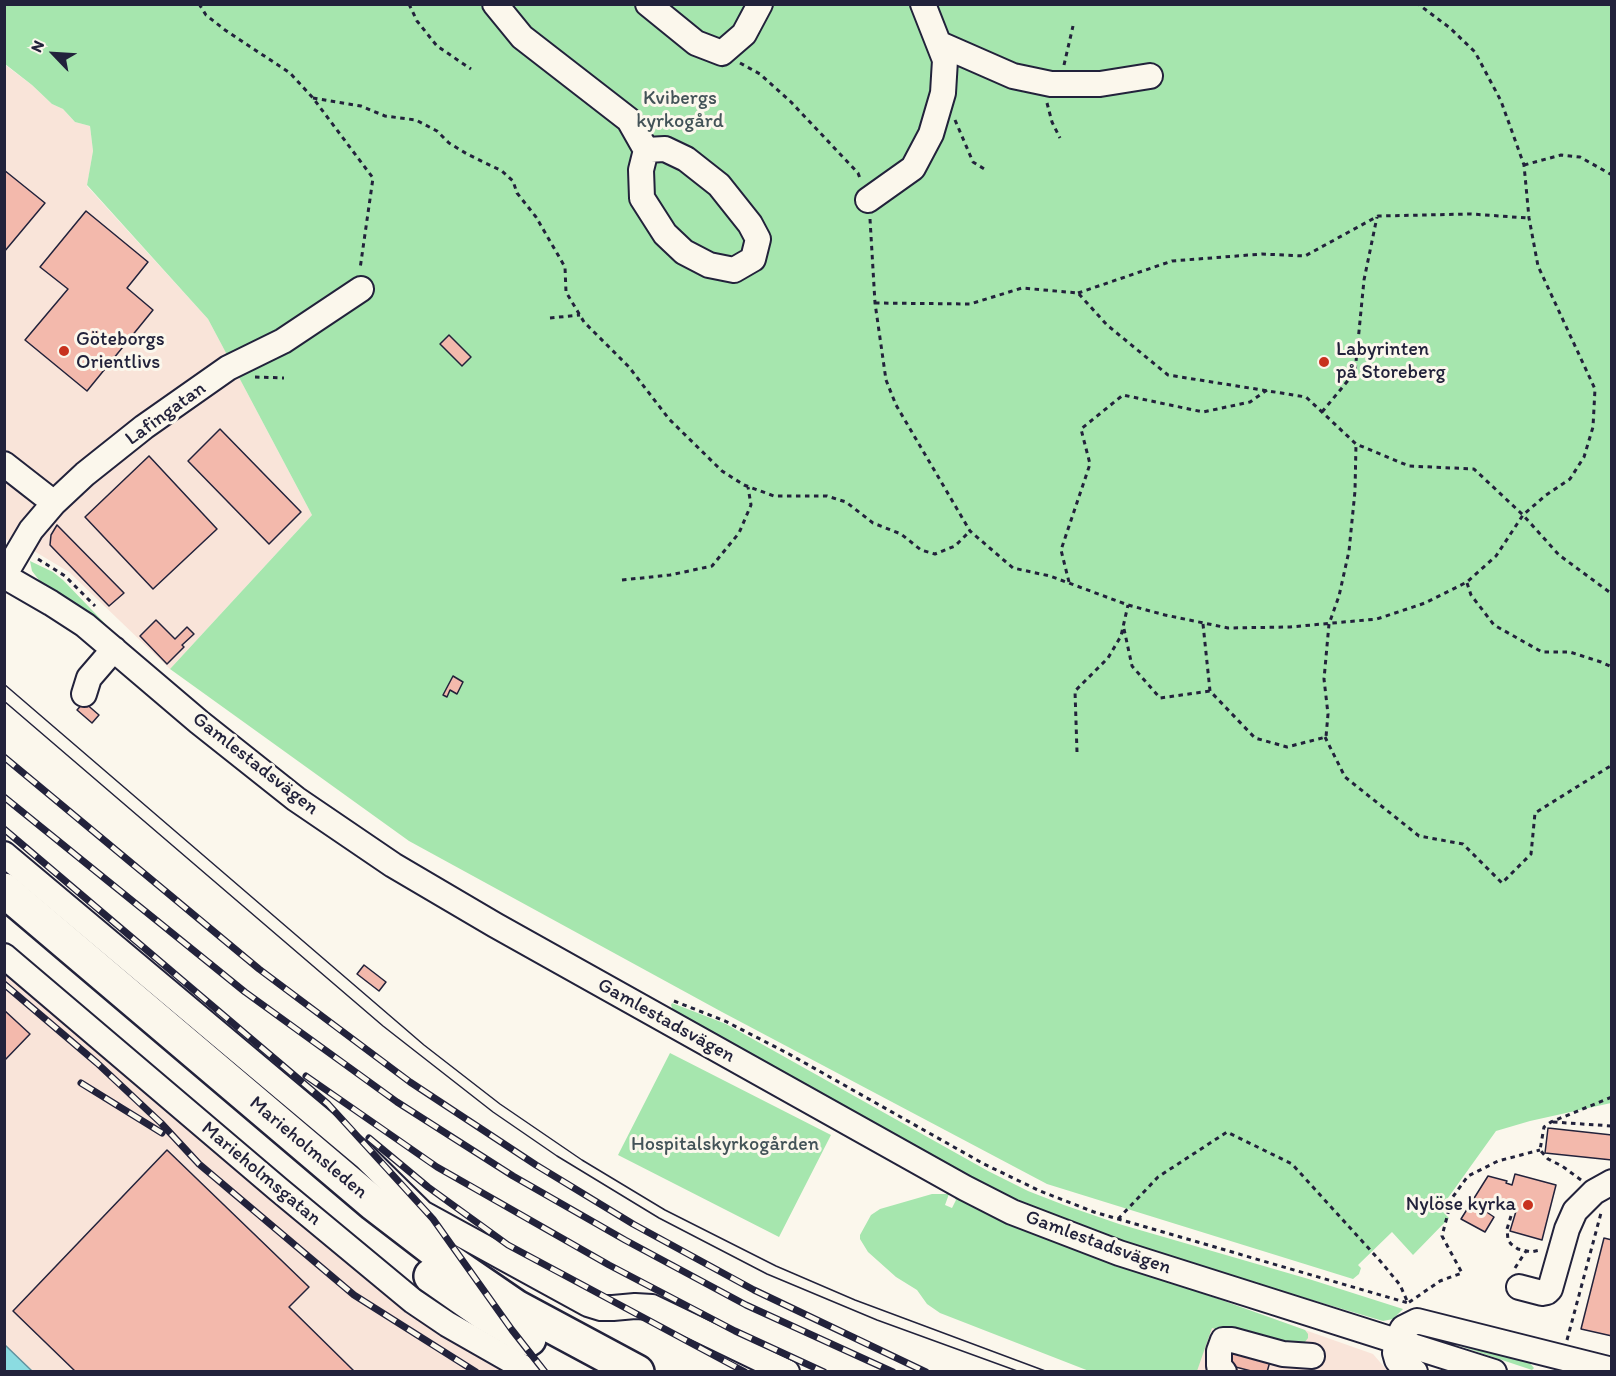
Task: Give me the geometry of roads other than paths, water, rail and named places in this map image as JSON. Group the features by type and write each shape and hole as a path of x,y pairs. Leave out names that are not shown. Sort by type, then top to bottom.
{"highway":[{"name":"Marieholmsleden","path":"4,890 374,1204 443,1257 516,1306 636,1371"},
{"name":"Marieholmsleden","path":"4,918 262,1139 406,1257 483,1313 588,1371"}],"street":[{"path":"495,4 522,37 629,120 646,150 641,170 642,198 665,234 684,252 709,265 734,270 753,259 758,239 750,224 719,184 686,159 665,149 646,150"},
{"path":"648,4 696,43 722,53 744,34 760,4"},
{"path":"868,200 913,168 931,134 943,93 945,60 923,4"},
{"path":"940,44 1013,76 1052,84 1100,84 1150,76"},
{"name":"Lafingatan","path":"4,576 31,530 54,503 85,474 172,407 228,368 283,341 361,289"},
{"path":"4,464 54,503"},
{"name":"Gamlestadsvägen","path":"4,576 85,625 199,722 296,798 393,864 513,936 908,1157 1012,1212 1065,1234 1210,1283 1396,1341 1447,1365 1494,1371"},
{"path":"84,694 89,678 114,649"},
{"path":"4,854 365,1158 422,1213 588,1304 601,1308 652,1307 787,1371"},
{"name":"Marieholmsgatan","path":"4,956 405,1294 447,1324 526,1370"},
{"path":"1519,1287 1542,1293 1550,1289 1567,1229 1575,1211 1594,1192 1608,1192"},
{"path":"1311,1364 1325,1319"},
{"path":"1415,1371 1408,1370 1396,1360 1396,1341 1403,1328 1417,1321 1611,1370"},
{"path":"1224,1371 1219,1366 1219,1351 1224,1340 1232,1340 1283,1354 1311,1364"},
{"path":"1531,1350 1543,1371"},
{"path":"1281,1371 1294,1366 1311,1364"}],"water":[{"path":"5,1345 32,1371 5,1371"}],"tram line":[{"path":"4,684 424,1045 500,1104 582,1160 665,1210 776,1266 855,1300 1048,1372"},
{"path":"4,701 383,1026 493,1112 557,1156 659,1218 767,1274 877,1320 1020,1372"}],"railway":[{"path":"4,757 259,969 410,1082 536,1165 633,1224 754,1290 926,1372"},
{"path":"4,797 245,992 397,1102 513,1176 625,1240 746,1305 893,1372"},
{"path":"4,829 328,1104 433,1219 512,1330 545,1372"},
{"path":"4,984 97,1063 161,1123 199,1164 354,1295 476,1372"},
{"path":"306,1076 437,1167 609,1265 735,1331 824,1372"},
{"path":"81,1083 162,1133"},
{"path":"369,1138 428,1187 508,1245 745,1372"}],"place":[{"name":"Göteborgs Orientlivs","path":"64,351"},
{"name":"Labyrinten på Storeberg","path":"1324,362"},
{"name":"Nylöse kyrka","path":"1528,1205"}],"park label":[{"name":"Kvibergs kyrkogård","path":"680,110"},
{"name":"Hospitalskyrkogården","path":"725,1145"}]}
